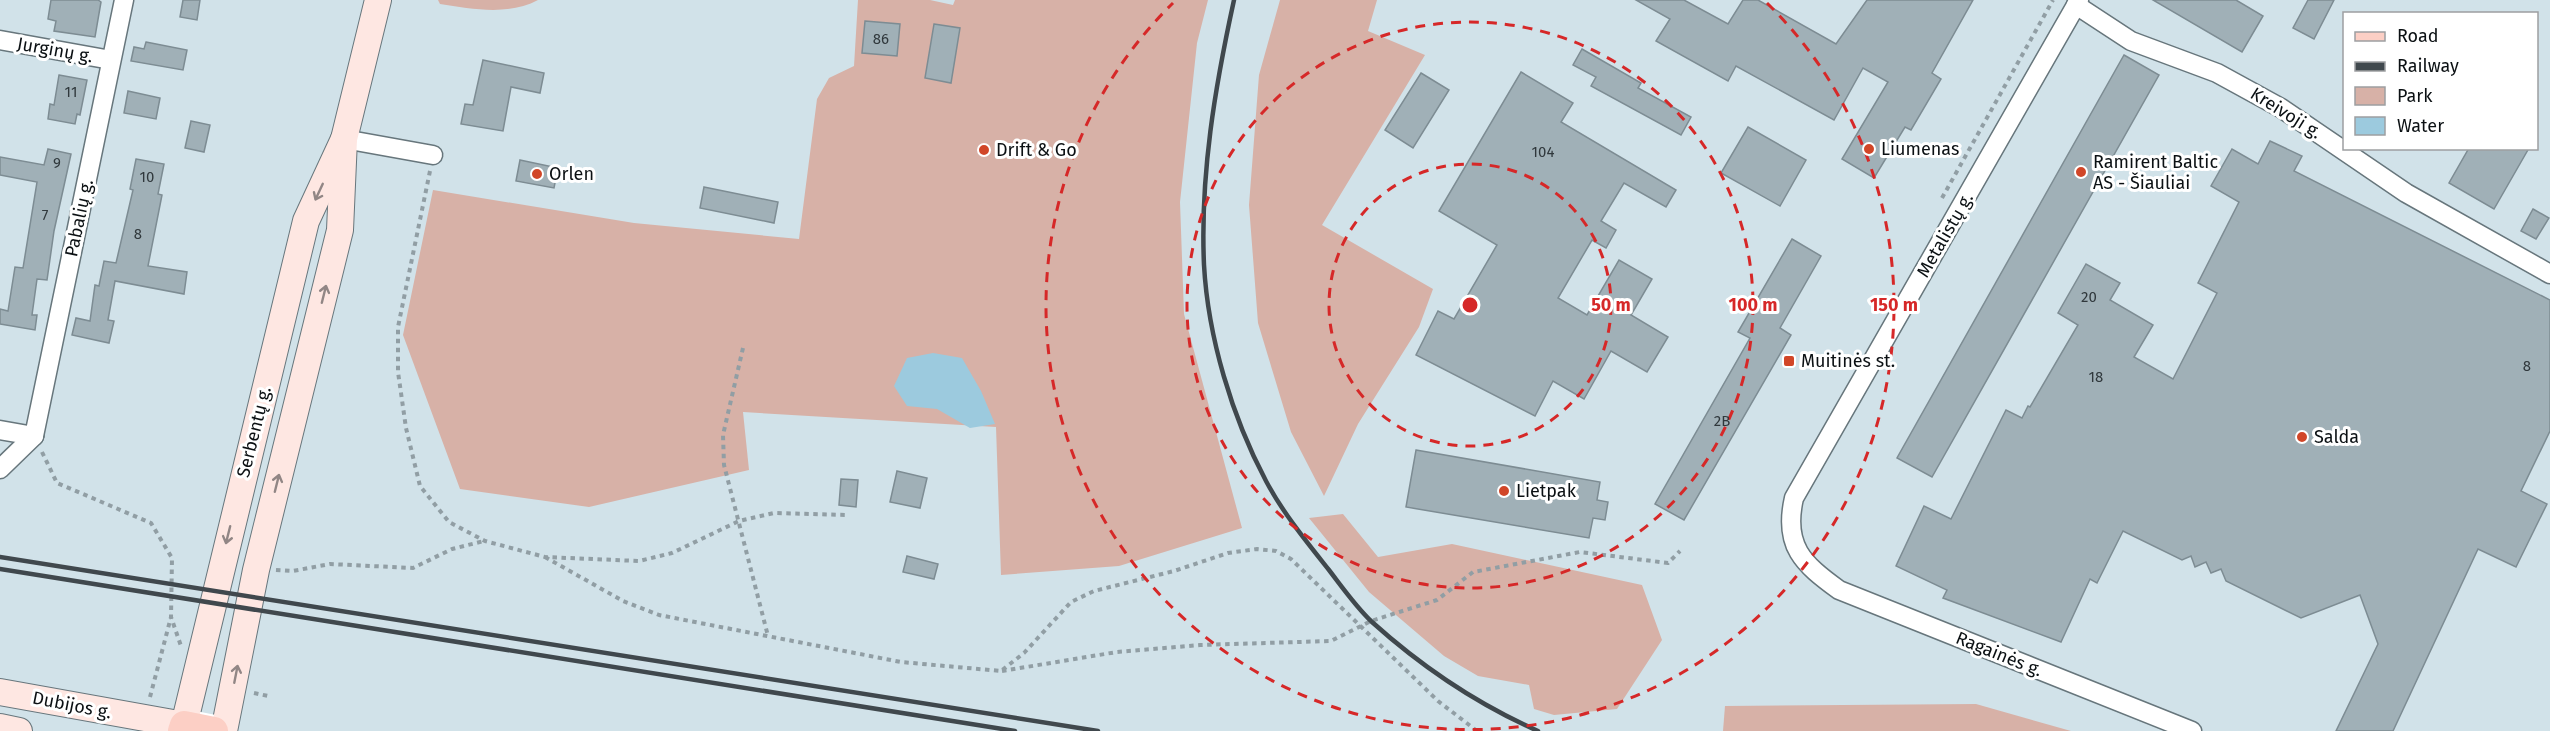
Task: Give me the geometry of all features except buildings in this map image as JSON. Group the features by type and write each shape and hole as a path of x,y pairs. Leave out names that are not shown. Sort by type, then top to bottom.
{"main road":[{"name":"Serbentų g.","path":"183,728 192,682 306,221 344,139 378,0"},
{"name":"Serbentų g.","path":"224,731 256,570 340,230 344,139"},
{"name":"Dubijos g.","path":"0,692 183,728 214,731"},
{"name":"Dubijos g.","path":"0,728 20,731"}],"street":[{"name":"Pabalių g.","path":"34,436 124,0"},
{"name":"Kreivoji g.","path":"2078,2 2131,41 2217,73 2281,108 2406,193 2550,274"},
{"name":"Metalistų g.","path":"1810,569 1797,551 1790,529 1794,498 2078,2"},
{"name":"Jurginų g.","path":"0,40 111,60"},
{"path":"344,139 433,155"},
{"path":"0,430 34,436"},
{"path":"0,469 34,436"},
{"name":"Ragainės g.","path":"1810,569 1839,590 2192,731"}],"path":[{"path":"1940,202 2054,0"},
{"path":"433,155 398,327 398,372 406,428 420,486 449,522 485,541 545,557 639,561 672,553 739,521 774,513 845,515"},
{"path":"743,348 723,435 724,465 768,636"},
{"path":"34,436 57,483 151,523 172,558 171,616 144,719"},
{"path":"256,570 293,571 330,564 413,568 452,549 485,541"},
{"path":"1001,671 1024,653 1071,602 1094,591 1174,571 1228,553 1257,549 1276,551 1291,559 1438,701 1477,731"},
{"path":"545,557 623,601 658,615 901,662 1001,671 1117,652 1200,645 1331,641 1359,627 1437,600 1473,572 1580,552 1668,563 1680,551"},
{"path":"171,616 192,682"}],"green space":[{"path":"438,0 538,0 515,8 490,10 440,4"},
{"path":"858,0 930,0 953,5 955,0 1208,0 1197,43 1180,202 1184,314 1242,528 1119,566 1001,575 996,427 743,412 749,470 589,507 460,489 403,335 433,190 634,223 799,239 817,99 829,78 854,66"},
{"path":"1280,0 1377,0 1368,31 1425,55 1322,225 1433,289 1419,327 1358,424 1324,496 1291,432 1258,323 1249,205 1259,75"},
{"path":"1343,514 1378,557 1452,544 1642,585 1662,640 1617,709 1554,715 1534,709 1529,685 1478,676 1444,656 1369,592 1309,518"},
{"path":"1976,704 2071,731 1723,731 1725,706"}],"water":[{"path":"933,353 962,358 981,391 995,424 970,428 937,409 907,406 894,386 907,358"}],"railway":[{"path":"1234,0 1210,131 1203,231 1206,292 1216,348 1232,404 1254,456 1280,504 1303,538 1366,616 1430,669 1472,697 1538,731"},
{"path":"0,557 1098,731"},
{"path":"0,569 1015,731"}],"place":[{"name":"Liumenas","path":"1869,149"},
{"name":"Drift & Go","path":"984,150"},
{"name":"Ramirent Baltic AS - Šiauliai","path":"2081,172"},
{"name":"Orlen","path":"537,174"},
{"name":"Muitinės st.","path":"1789,361"},
{"name":"Salda","path":"2302,437"},
{"name":"Lietpak","path":"1504,491"}]}
